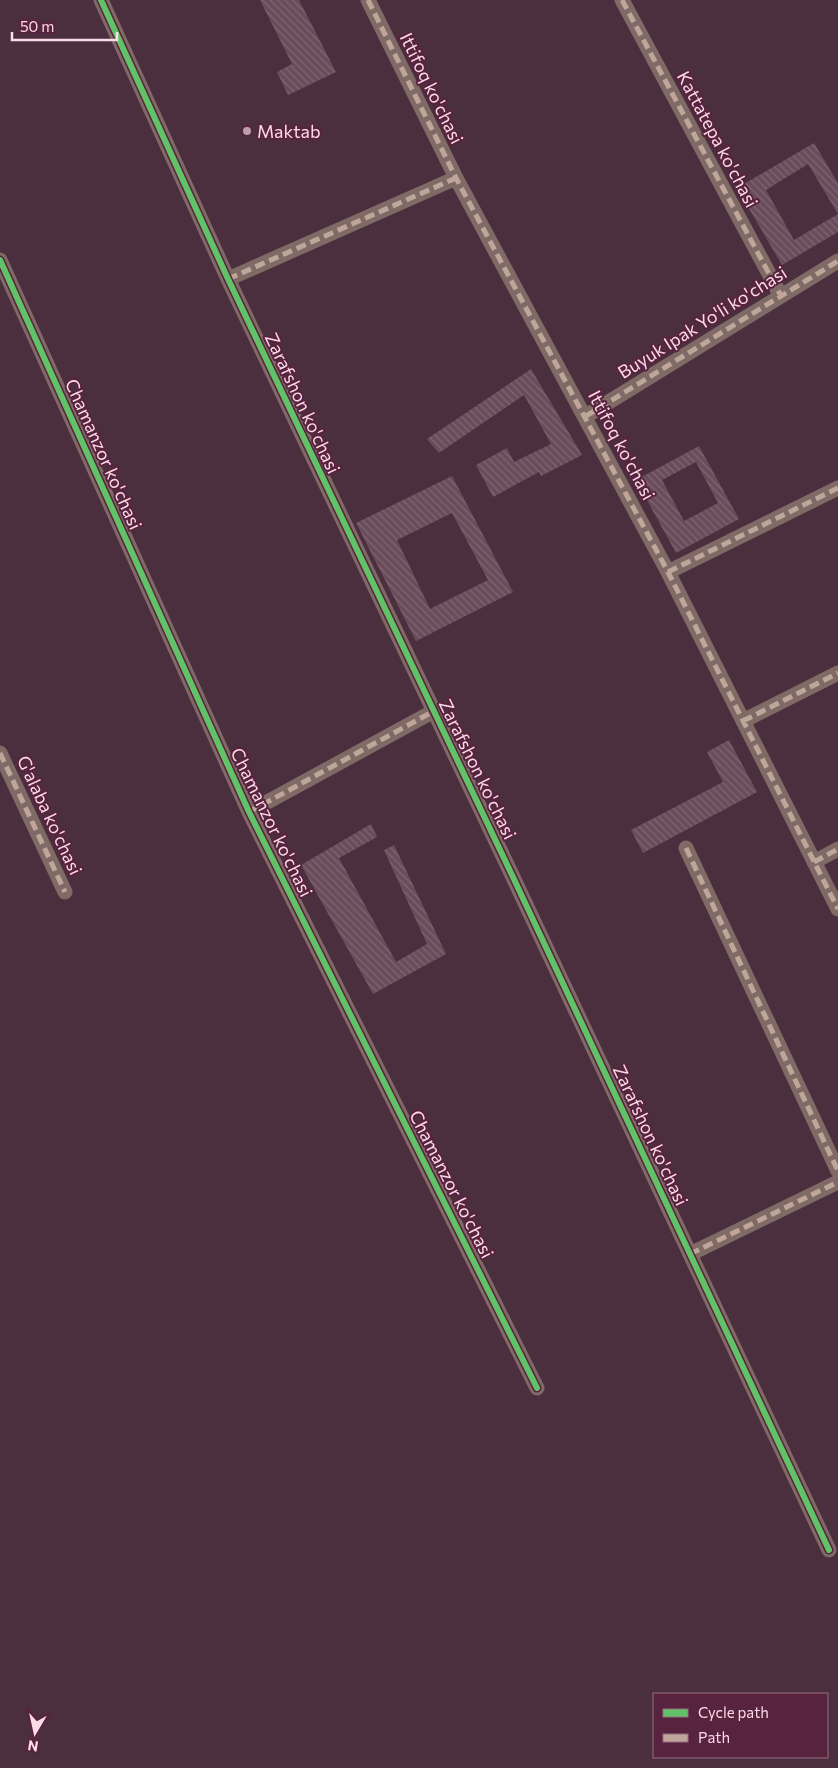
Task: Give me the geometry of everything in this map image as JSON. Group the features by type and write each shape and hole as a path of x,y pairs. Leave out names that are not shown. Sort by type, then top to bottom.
{"street":[{"name":"Zarafshon ko'chasi","path":"101,0 228,280 434,711 828,1550"},
{"name":"Ittifoq ko'chasi","path":"368,0 456,178 586,416 668,572 838,909"},
{"name":"Kattatepa ko'chasi","path":"622,0 781,296"},
{"path":"228,280 456,178"},
{"name":"Chamanzor ko'chasi","path":"0,260 249,812 537,1388"},
{"name":"Buyuk Ipak Yo'li ko'chasi","path":"586,416 838,261"},
{"path":"668,572 838,488"},
{"path":"743,721 838,673"},
{"path":"249,812 434,711"},
{"name":"G'alaba ko'chasi","path":"0,753 65,892"},
{"path":"686,848 838,1171"},
{"path":"814,862 838,850"},
{"path":"690,1254 838,1182"}],"building":[{"path":"260,0 299,0 336,72 288,95 277,72 292,64"},
{"path":"814,143 838,183 838,214 838,232 782,265 737,188","holes":["808,164 838,214 794,240 766,190"]},
{"path":"531,369 582,455 541,476 539,472 493,497 476,465 507,448 514,462 551,444 524,395 439,453 427,439"},
{"path":"699,446 739,519 676,553 636,480","holes":["696,462 718,503 684,521 662,480"]},
{"path":"452,476 513,592 416,641 356,523","holes":["452,513 488,580 430,609 397,540"]},
{"path":"729,740 757,792 643,853 631,830 723,782 707,752"},
{"path":"371,824 377,837 339,858 396,962 427,944 384,850 394,845 446,954 373,994 301,865"}],"marked path":[{"path":"368,0 456,178 668,572 838,909"},
{"path":"622,0 781,296"},
{"path":"228,279 456,178"},
{"path":"586,416 838,261"},
{"path":"668,572 838,488"},
{"path":"743,721 838,673"},
{"path":"249,812 434,711"},
{"path":"0,753 65,892"},
{"path":"686,848 838,1171"},
{"path":"814,862 838,849"},
{"path":"690,1254 838,1182"}],"cycle path":[{"path":"101,0 228,279 512,875 829,1550"},
{"path":"0,260 249,812 537,1388"}],"place":[{"name":"Maktab","path":"247,131"}]}
